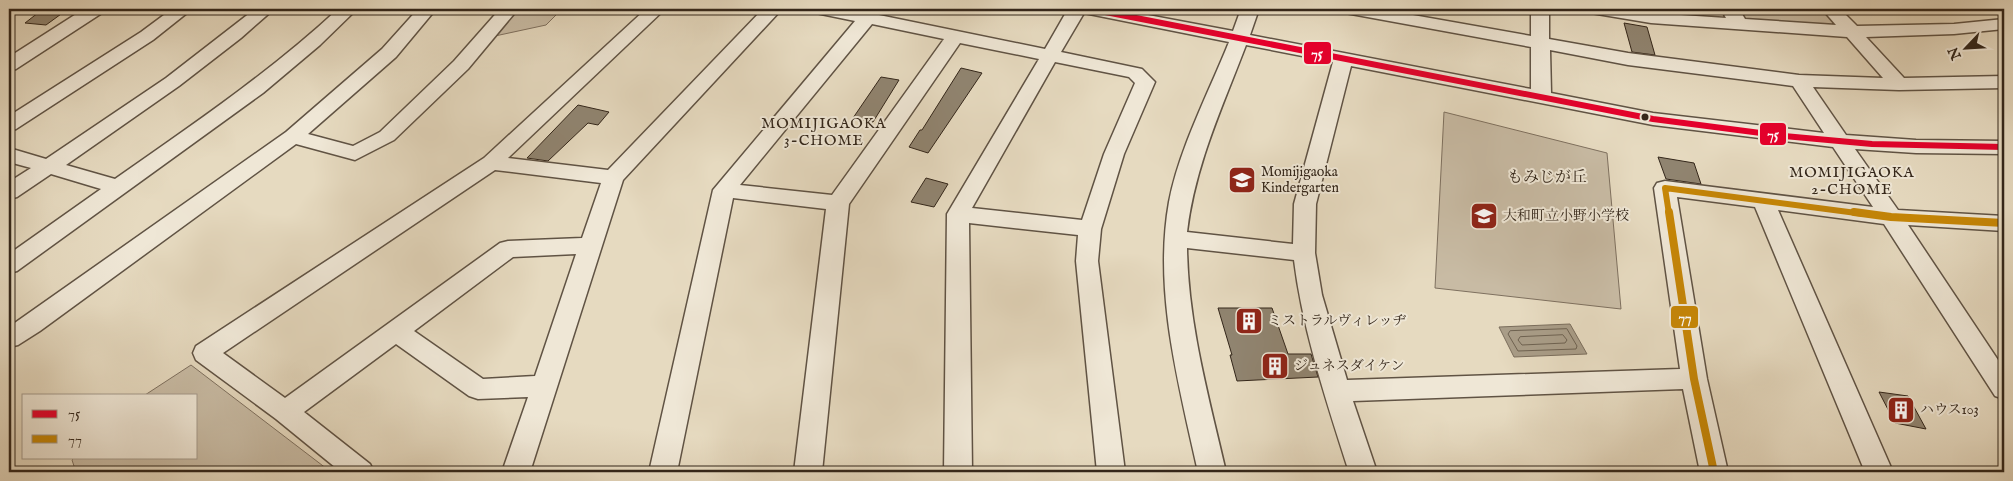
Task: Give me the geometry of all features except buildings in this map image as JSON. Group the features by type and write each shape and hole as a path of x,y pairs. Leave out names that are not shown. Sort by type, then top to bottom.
{"street":[{"path":"9,64 96,9"},
{"path":"9,125 148,36 182,9"},
{"path":"9,192 178,79 229,40 264,9"},
{"path":"9,265 256,89 314,41 348,9"},
{"path":"9,338 31,325 293,137 389,53 427,9"},
{"path":"293,137 355,153 387,136 460,65 509,9"},
{"path":"360,472 285,412 205,354 491,163 656,9"},
{"path":"516,472 613,178 773,9"},
{"path":"822,9 872,13 955,36 1135,73 1145,82 1114,154 1090,229 1088,261 1111,472"},
{"path":"958,472 958,214 1077,9"},
{"path":"1090,9 1653,119 1841,142 1919,146 2004,147"},
{"path":"1212,472 1185,342 1175,261 1176,239 1180,203 1188,169 1250,9"},
{"path":"1350,9 1540,44 1680,67 1798,81 1899,84 2004,82"},
{"path":"1540,9 1541,97"},
{"path":"1597,9 1651,18 1734,16 1852,32 1954,29 2004,24"},
{"path":"1831,9 1899,84"},
{"path":"663,472 724,190 872,13"},
{"path":"808,472 838,203 955,36"},
{"path":"1343,59 1305,204 1304,253 1310,295 1337,391 1363,472"},
{"path":"1798,81 1841,142 2004,389"},
{"path":"9,155 119,187"},
{"path":"491,163 613,178"},
{"path":"1714,472 1694,379 1665,188 1762,202 1891,217 2004,223"},
{"path":"724,190 838,203"},
{"path":"1762,202 1879,472"},
{"path":"958,214 1090,229"},
{"path":"1176,239 1304,253"},
{"path":"285,412 508,249 591,246"},
{"path":"396,332 478,389 544,386"},
{"path":"1337,391 1694,379"}],"shaded area":[{"path":"514,9 562,9 546,25 495,36"},
{"path":"1736,9 1824,9 1837,24 1830,26 1751,21 1741,16"},
{"path":"1444,112 1607,153 1621,309 1435,288"},
{"path":"191,365 331,472 76,472 72,460 74,458 198,458 198,394 147,394"}],"water":[{"path":"1570,324 1587,354 1514,357 1499,327"}],"transit line":[{"name":"75","path":"1090,9 1653,119 1784,136 1872,144 2004,147"},
{"name":"77","path":"1714,472 1694,379 1665,188 1891,217 2004,223"}],"place":[{"name":"Momijigaoka Kindergarten","path":"1242,180"},
{"name":"大和町立小野小学校","path":"1484,216"},
{"name":"ミストラルヴィレッヂ","path":"1249,321"},
{"name":"ジュネスダイケン","path":"1275,366"},
{"name":"ハウス103","path":"1901,410"}],"district":[{"name":"MOMIJIGAOKA 3-CHOME","path":"824,132"},
{"name":"もみじが丘","path":"1547,178"},
{"name":"MOMIJIGAOKA 2-CHOME","path":"1852,180"}]}
